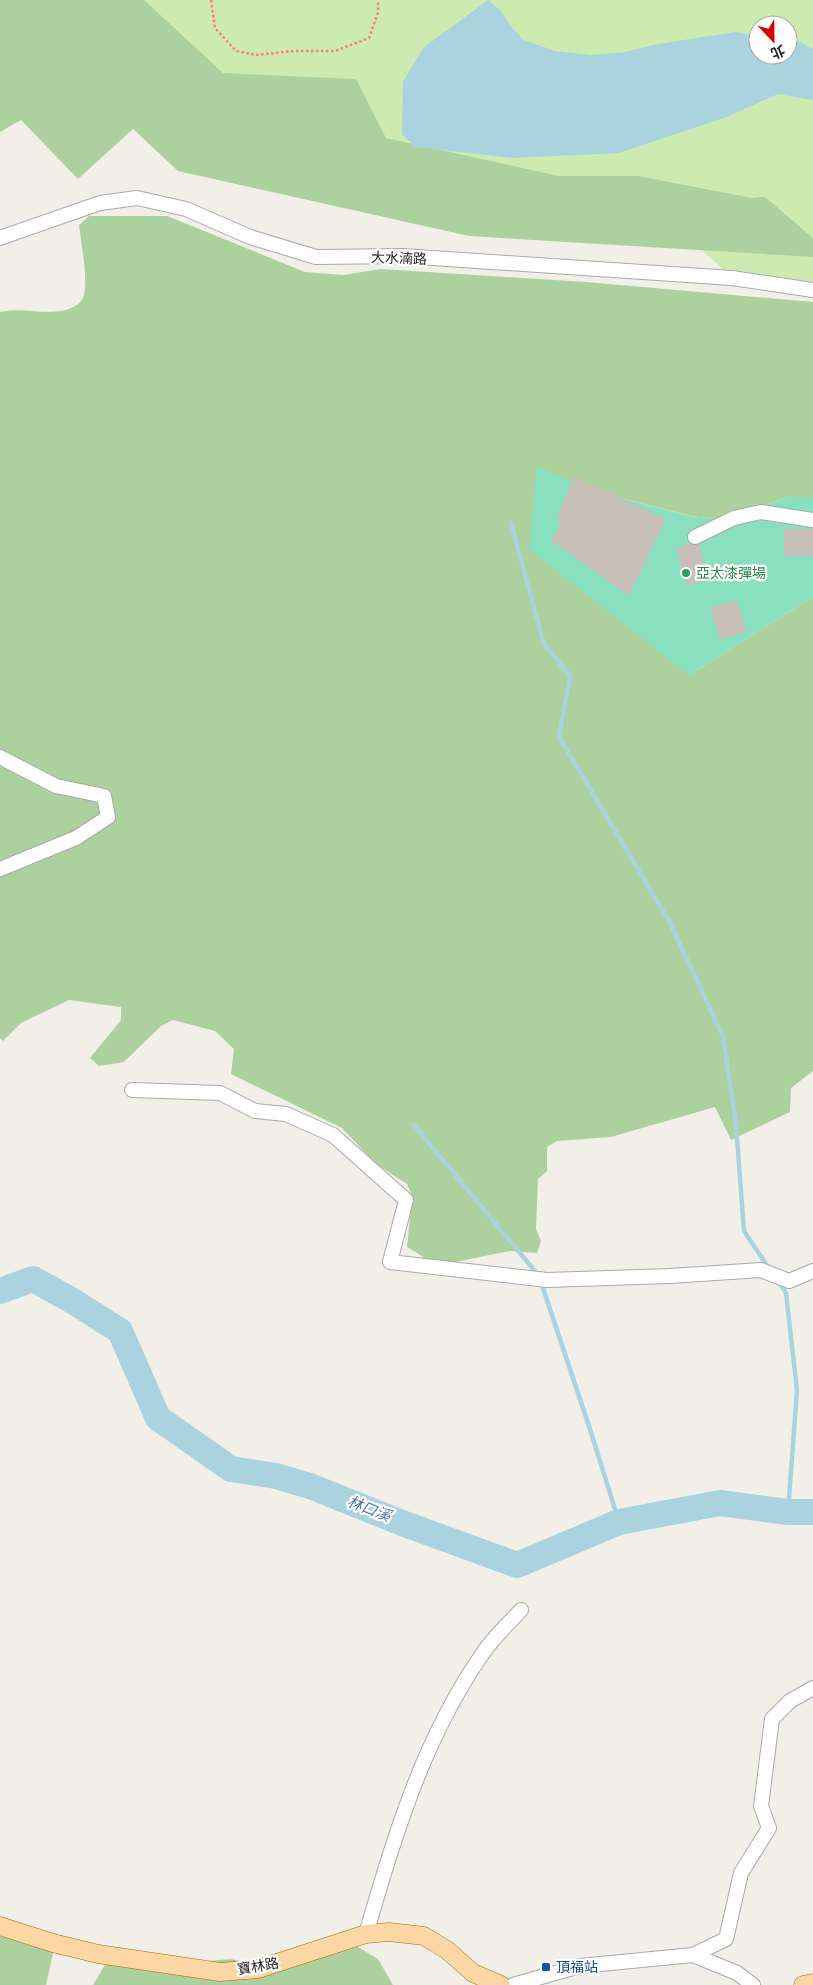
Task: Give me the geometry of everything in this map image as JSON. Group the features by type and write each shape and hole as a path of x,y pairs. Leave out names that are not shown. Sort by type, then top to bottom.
{"main road":[{"name":"寶林路","path":"0,1926 54,1943 98,1954 220,1972 258,1969 366,1934 389,1932 424,1936 448,1950 473,1973 501,1985"},
{"path":"803,1985 813,1983"}],"street":[{"name":"大水湳路","path":"0,238 100,203 137,198 186,209 250,237 316,257 403,256 732,278 813,290"},
{"path":"694,537 734,518 761,512 813,520"},
{"path":"0,757 56,786 104,796 108,817 76,838 0,869"},
{"path":"132,1090 220,1093 255,1111 286,1114 333,1135 406,1200 390,1262 547,1280 670,1276 762,1270 789,1281 813,1271"},
{"path":"366,1934 398,1826 438,1727 483,1652 521,1610"},
{"path":"513,1985 580,1966 693,1954 726,1939 740,1873 769,1828 761,1806 772,1719 790,1701 813,1688"},
{"path":"693,1954 737,1973 753,1985"}],"path":[{"path":"211,0 215,28 236,51 256,55 294,51 335,51 369,38 378,12 378,0"}],"green space":[{"path":"0,0 144,0 223,73 356,79 386,138 559,176 638,176 752,198 765,197 813,238 813,257 469,236 178,171 133,129 78,179 21,120 0,132"},
{"path":"118,0 813,0 813,290 732,278 652,203 225,115"},
{"path":"89,216 167,216 305,272 343,275 381,269 586,282 813,302 813,497 787,497 735,517 699,518 592,491 689,675 813,597 813,1071 791,1088 790,1112 731,1140 715,1107 611,1137 557,1141 547,1147 547,1171 538,1179 536,1229 541,1241 537,1253 510,1251 455,1262 428,1260 407,1247 412,1196 407,1184 376,1164 342,1128 231,1074 234,1049 215,1031 173,1020 161,1026 124,1062 99,1066 90,1058 121,1020 121,1007 69,1000 21,1023 3,1041 0,1038 0,312 16,310 61,311 79,303 85,291 85,282 79,225"},
{"name":"亞太漆彈場","path":"537,466 592,491 698,518 735,517 787,497 813,497 813,597 689,675 529,549"},
{"path":"0,1933 55,1945 46,1985 0,1985"},
{"path":"346,1940 378,1959 393,1985 93,1985 112,1953 176,1964 230,1959 256,1964"}],"water":[{"path":"488,0 500,10 514,30 524,40 555,51 591,55 625,52 658,44 735,32 748,34 748,65 798,65 798,42 813,49 813,100 778,94 727,117 619,153 513,158 415,147 402,134 403,82 423,48"}],"building":[{"path":"574,476 666,519 629,596 551,540 561,525 557,517"},
{"path":"784,529 813,529 813,556 784,556"},
{"path":"690,544 699,545 709,580 687,586 676,548"},
{"path":"737,600 746,632 720,639 710,608"}],"waterway":[{"path":"511,523 544,644 570,676 559,737 670,923 723,1036 736,1125 744,1231 770,1270"},
{"path":"414,1125 539,1276 619,1522"},
{"name":"林口溪","path":"0,1291 33,1279 120,1331 158,1418 231,1469 276,1476 310,1486 402,1523 517,1565 619,1522 720,1503 788,1512 813,1512"},
{"path":"779,1282 786,1293 797,1390 788,1512"}],"place":[{"name":"亞太漆彈場","path":"686,573"},
{"name":"頂福站","path":"546,1967"}]}
